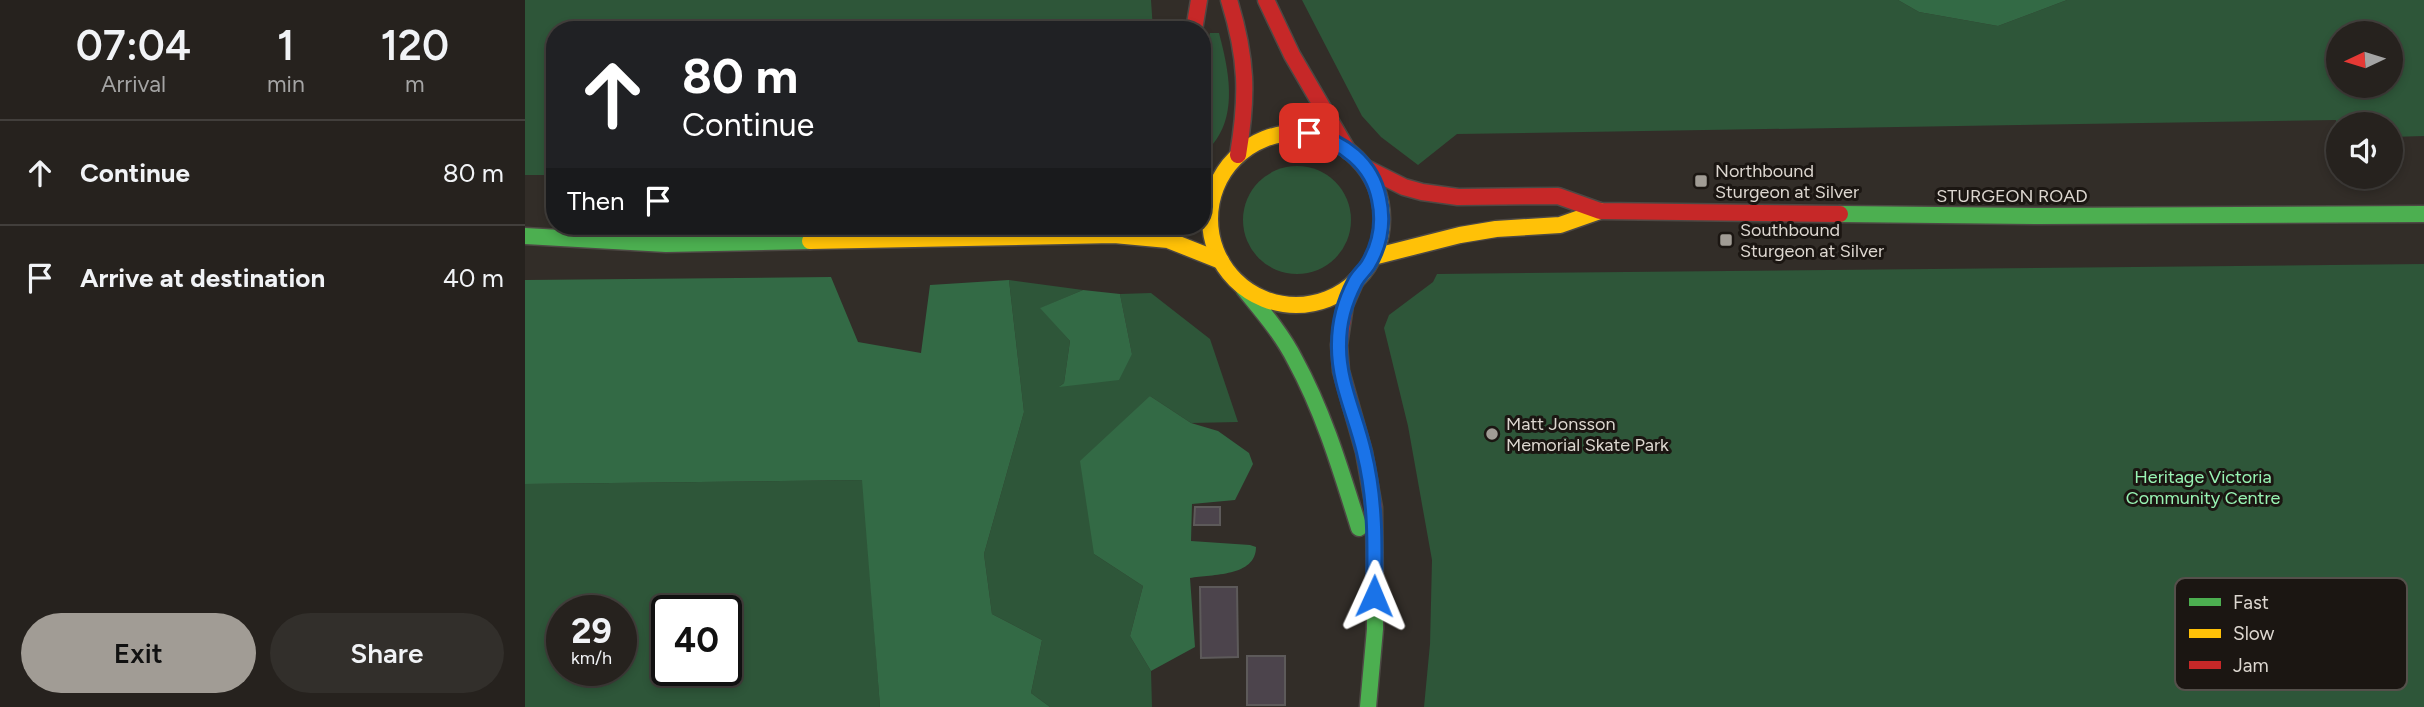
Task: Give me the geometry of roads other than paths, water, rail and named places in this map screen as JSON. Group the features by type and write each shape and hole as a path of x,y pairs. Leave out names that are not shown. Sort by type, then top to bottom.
{"main road":[{"path":"1196,21 1199,0"},
{"path":"1211,209 1218,181 1232,160 1245,115 1244,49 1229,0"},
{"path":"1266,0 1292,55 1349,151 1366,168 1374,182 1381,212 1378,242 1373,257 1356,280 1345,305 1339,345 1341,370 1364,452 1374,508 1374,649 1367,707"},
{"path":"1211,171 1264,138 1294,132 1324,137 1349,151"},
{"name":"STURGEON ROAD","path":"1366,168 1404,187 1422,192 1458,197 1558,196 1600,212"},
{"name":"STURGEON ROAD","path":"1373,257 1460,235 1496,229 1560,225 1600,212 2028,216 2424,214"},
{"path":"525,230 546,228"},
{"path":"1211,232 1221,261 1267,317 1296,359 1331,439 1355,509 1374,596"},
{"path":"525,236 666,244 1114,235 1168,240 1221,261"},
{"path":"1241,285 1268,300 1299,305 1330,298 1356,280"}],"place":[{"name":"Northbound Sturgeon at Silver","path":"1701,181"},
{"name":"Southbound Sturgeon at Silver","path":"1726,240"},
{"name":"Matt Jonsson Memorial Skate Park","path":"1492,434"}],"park label":[{"name":"Heritage Victoria Community Centre","path":"2203,487"}]}
